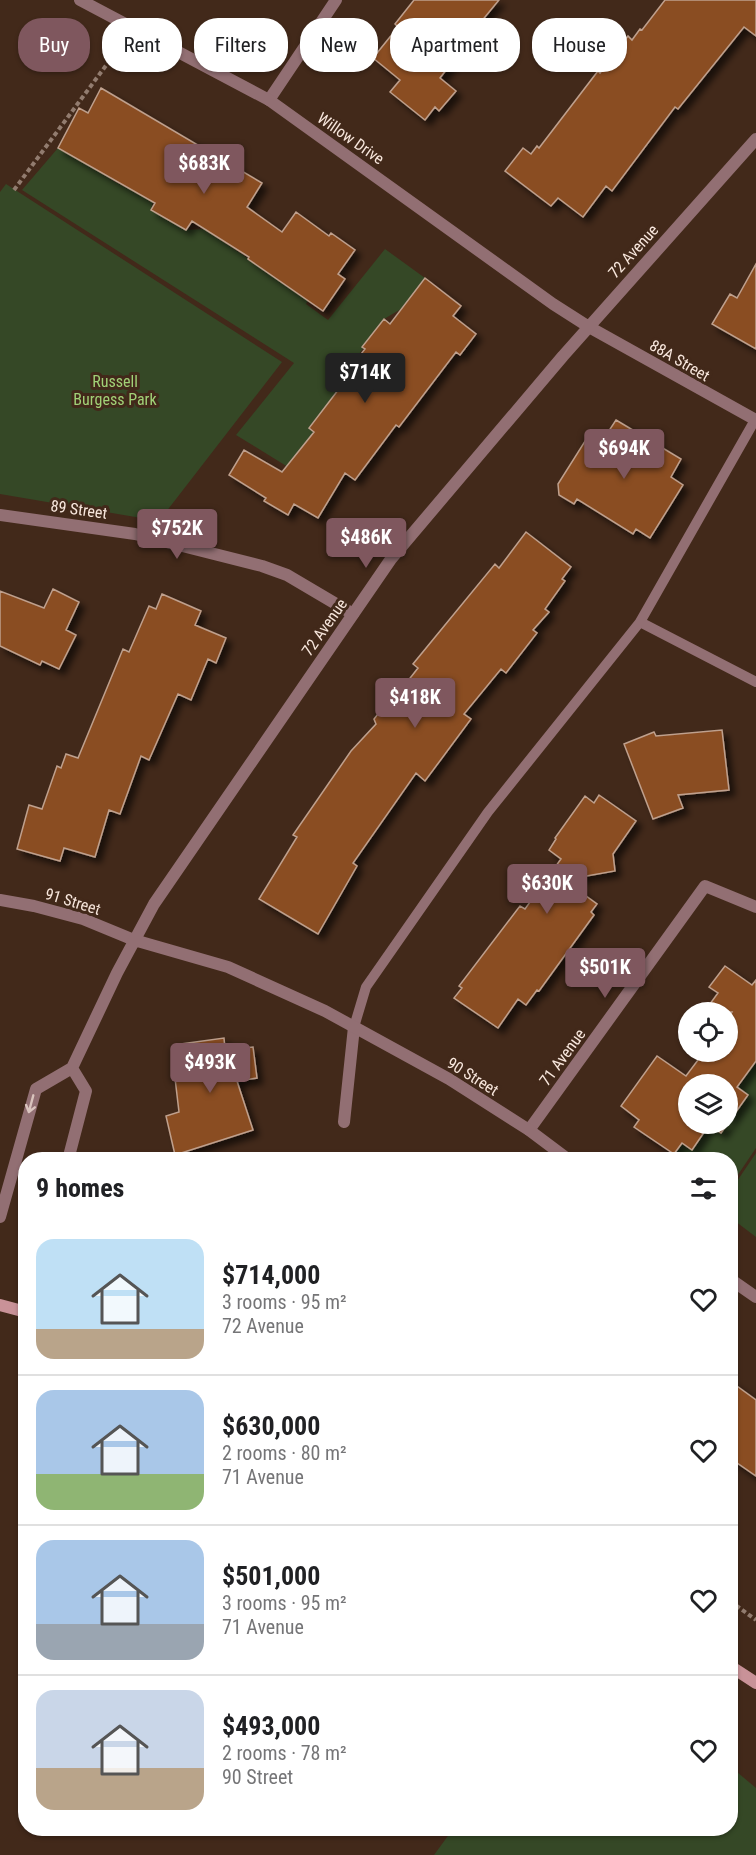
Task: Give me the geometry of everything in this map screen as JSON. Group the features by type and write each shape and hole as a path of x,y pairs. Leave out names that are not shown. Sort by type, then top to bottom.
{"main road":[{"path":"0,1305 18,1310"},
{"path":"738,1671 756,1683"}],"street":[{"name":"Willow Drive","path":"80,0 269,100 588,327"},
{"path":"269,100 336,0"},
{"name":"72 Avenue","path":"72,1068 154,904 391,559 588,327 756,139"},
{"name":"88A Street","path":"588,327 756,420"},
{"name":"89 Street","path":"0,515 135,534 262,566 287,575 353,614"},
{"name":"71 Avenue","path":"529,1130 705,885 756,907"},
{"name":"91 Street","path":"0,900 83,919 134,940"},
{"name":"90 Street","path":"134,940 228,966 325,1011 449,1079 529,1130 558,1152"},
{"path":"344,1122 354,1027"},
{"path":"18,1152 36,1089 72,1068 86,1091 70,1152"},
{"path":"0,1217 18,1153"},
{"path":"738,1285 756,1297"}],"lane":[{"path":"354,1027 366,987 481,822 639,622 756,420"},
{"path":"639,622 756,682"}],"path":[{"path":"14,190 102,71"},
{"path":"738,1607 756,1620"}],"green space":[{"path":"58,148 107,172 110,179 127,188 130,184 154,197 151,210 186,230 204,229 309,299 306,304 328,320 385,249 425,278 401,309 384,319 342,378 345,381 309,428 314,432 309,480 236,435 294,363 22,190"},
{"name":"Russell Burgess Park","path":"6,184 282,362 159,521 0,494 0,192"},
{"path":"756,1061 756,1148 738,1175 738,1152 676,1152 682,1143 692,1150 691,1134 738,1134 738,1109 748,1095 738,1088"},
{"path":"756,1153 756,1237 738,1223 738,1180"},
{"path":"738,1773 756,1788 756,1855 434,1855 448,1836 738,1836"}],"building":[{"path":"414,0 499,0 484,18 400,18"},
{"path":"665,0 756,0 756,36 744,27 678,109 675,107 612,191 606,186 583,217 558,198 551,206 505,171 523,148 531,154 537,146 539,148 597,72 627,72 627,37 632,40 640,29 642,30"},
{"path":"390,37 390,72 378,62 378,52"},
{"path":"390,72 445,72 440,78 456,91 439,111 435,107 425,120 390,92 400,80"},
{"path":"101,88 262,183 247,207 282,232 296,212 329,236 331,233 355,250 338,274 345,279 323,311 248,259 249,257 192,221 186,230 151,210 155,203 58,148 79,108 88,113"},
{"path":"756,264 756,349 712,324 730,294 737,298"},
{"path":"425,278 461,306 453,316 476,334 460,355 456,352 399,427 396,425 355,480 345,473 318,518 294,504 288,515 264,501 266,498 229,475 244,450 282,472 314,432 309,428 345,381 342,378 365,349 362,347 384,319 390,324"},
{"path":"616,420 681,459 671,477 683,485 650,538 636,529 633,534 577,499 574,504 559,495 558,484 587,438 599,446"},
{"path":"526,532 571,567 562,579 565,581 545,609 549,612 533,630 537,633 506,673 501,669 464,714 471,719 425,781 416,773 353,863 357,866 318,934 259,899 297,837 293,835 351,751 376,724 374,719 381,710 386,710 408,683 418,668 413,664 495,564 499,568"},
{"path":"53,589 79,602 66,630 76,635 59,669 42,661 40,665 0,646 0,591 44,608"},
{"path":"162,594 201,611 195,625 226,638 216,663 208,659 191,700 178,694 149,760 141,756 120,814 109,810 95,857 64,848 60,861 17,849 29,805 42,809 57,766 61,768 66,754 78,758 123,649 129,652 149,606 156,609"},
{"path":"722,730 729,790 678,795 683,808 653,819 624,744 654,732 656,736"},
{"path":"599,795 636,821 613,854 615,871 564,880 597,904 591,912 594,915 539,991 537,990 526,1005 518,999 498,1028 454,998 462,988 459,986 520,906 525,909 561,859 549,850 585,796 594,803"},
{"path":"725,966 752,985 756,980 756,1061 738,1086 738,1074 688,1074 696,1062 738,1062 738,1002 711,1002 718,993 709,987"},
{"path":"224,1038 225,1050 253,1047 257,1078 237,1081 253,1130 184,1152 174,1152 166,1116 179,1112 173,1061 175,1061 174,1045"},
{"path":"657,1056 683,1074 678,1074 678,1134 703,1134 692,1150 682,1143 675,1152 671,1152 634,1127 639,1120 621,1106"},
{"path":"738,1088 748,1095 738,1109"},
{"path":"738,1387 756,1400 756,1476 738,1464"}]}
